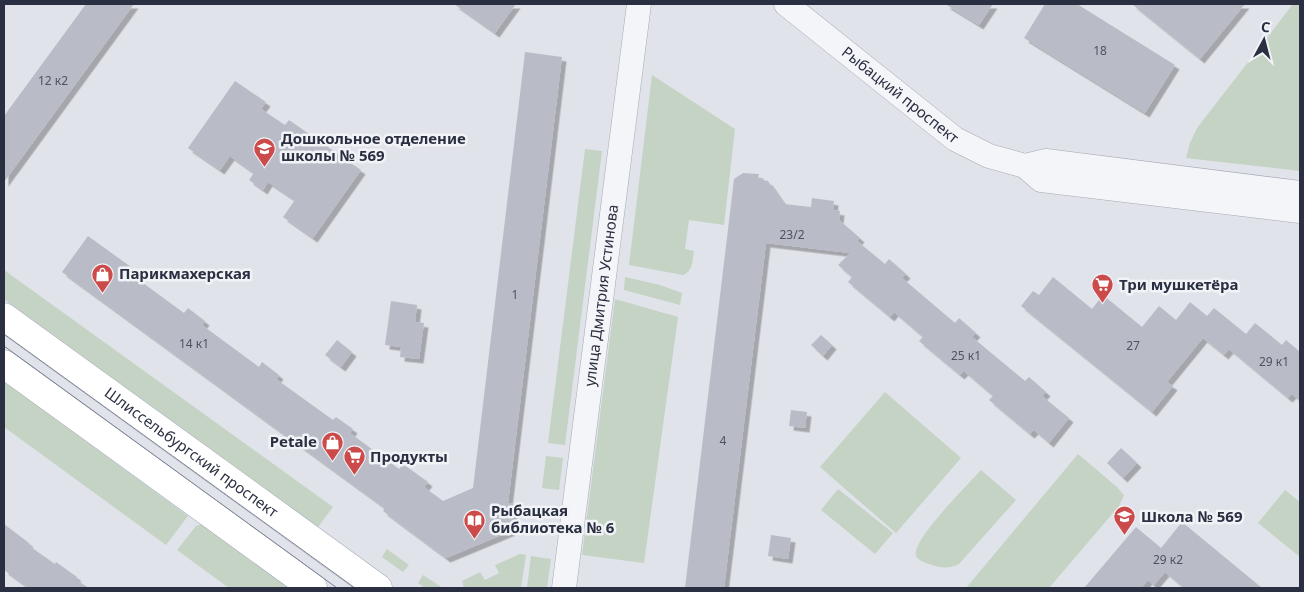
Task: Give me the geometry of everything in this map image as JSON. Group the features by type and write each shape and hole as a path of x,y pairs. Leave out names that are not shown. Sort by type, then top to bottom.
{"main road":[{"name":"Шлиссельбургский проспект","path":"4,317 378,588"},
{"path":"4,364 313,588"}],"street":[{"name":"улица Дмитрия Устинова","path":"564,588 639,4"},
{"name":"Рыбацкий проспект","path":"786,4 955,138 989,156 1025,166 1041,180 1300,193"},
{"name":"Рыбацкий проспект","path":"1168,186 1300,211"}],"green space":[{"path":"1293,4 1300,4 1300,171 1186,158 1197,128"},
{"path":"652,75 735,129 724,225 689,220 685,249 694,251 690,269 683,275 629,265"},
{"path":"585,149 602,151 565,445 548,443"},
{"path":"4,270 333,507 318,527 4,299"},
{"path":"625,277 660,285 682,293 680,305 624,290"},
{"path":"615,299 678,317 644,563 582,555"},
{"path":"4,381 188,516 166,545 4,427"},
{"path":"885,392 961,458 896,533 820,467"},
{"path":"1078,454 1124,495 1119,506 1049,588 966,588"},
{"path":"546,456 563,458 559,490 542,488"},
{"path":"981,470 1016,500 959,564 952,567 941,567 927,564 920,560 916,556 917,548 922,538 942,512"},
{"path":"838,489 893,533 875,554 821,510"},
{"path":"1285,490 1300,502 1300,557 1258,523"},
{"path":"204,523 294,588 229,588 177,550 196,526"},
{"path":"387,549 409,565 403,572 382,557"},
{"path":"520,554 526,555 521,588 464,588 462,581 480,572 485,580 499,573 495,565"},
{"path":"531,556 551,559 547,588 527,588"},
{"path":"423,575 443,588 425,588 418,583"}],"building":[{"path":"86,4 134,4 4,182 4,116"},
{"path":"454,4 516,4 495,33"},
{"path":"945,4 993,4 979,25"},
{"path":"1045,4 1077,4 1175,65 1145,113 1024,38"},
{"path":"1132,4 1245,4 1200,59"},
{"path":"525,52 562,57 508,503 515,504 511,531 446,558 383,511 385,508 62,272 88,236 131,267 128,272 184,313 188,308 205,321 202,325 259,367 262,362 279,375 276,379 333,420 336,417 353,429 350,433 399,469 403,464 428,482 424,487 443,501 473,488"},
{"path":"235,81 266,102 261,109 285,125 289,120 361,170 313,238 283,217 295,200 268,182 263,190 249,180 254,173 230,156 220,170 188,148"},
{"path":"743,173 759,174 758,179 768,181 784,204 811,207 812,198 834,201 833,210 840,211 839,220 860,238 857,241 885,264 889,259 906,274 902,278 955,323 959,318 976,333 972,337 1025,381 1029,377 1046,392 1042,396 1069,418 1049,443 1034,430 1030,434 989,400 993,396 964,371 960,375 919,341 923,337 894,312 890,317 848,282 852,277 838,265 850,253 766,243 724,588 685,588 734,179"},
{"path":"1053,277 1092,309 1103,295 1142,327 1159,306 1176,320 1190,302 1207,316 1214,308 1246,334 1255,323 1282,345 1286,340 1300,352 1300,401 1292,394 1288,398 1229,349 1224,355 1203,338 1167,382 1173,386 1152,412 1021,306 1033,291 1039,295"},
{"path":"391,301 417,305 415,322 424,323 419,359 400,357 401,347 385,345"},
{"path":"821,335 832,345 823,356 811,345"},
{"path":"337,340 352,352 341,367 325,355"},
{"path":"791,410 807,412 805,428 789,426"},
{"path":"1121,448 1137,463 1123,478 1107,463"},
{"path":"1182,522 1262,588 1184,588 1165,572 1154,585 1148,580 1141,588 1084,588 1136,527 1161,548"},
{"path":"4,524 29,543 28,545 55,564 56,562 77,577 75,579 89,588 29,588 4,570"},
{"path":"771,535 791,538 788,559 768,556"}],"tram line":[{"path":"4,334 355,588"},
{"path":"4,346 337,588"}],"place":[{"name":"Дошкольное отделение школы № 569","path":"265,167"},
{"name":"Парикмахерская","path":"103,293"},
{"name":"Три мушкетёра","path":"1103,304"},
{"name":"Petale","path":"333,461"},
{"name":"Продукты","path":"354,476"},
{"name":"Школа № 569","path":"1125,536"},
{"name":"Рыбацкая библиотека № 6","path":"475,539"}]}
